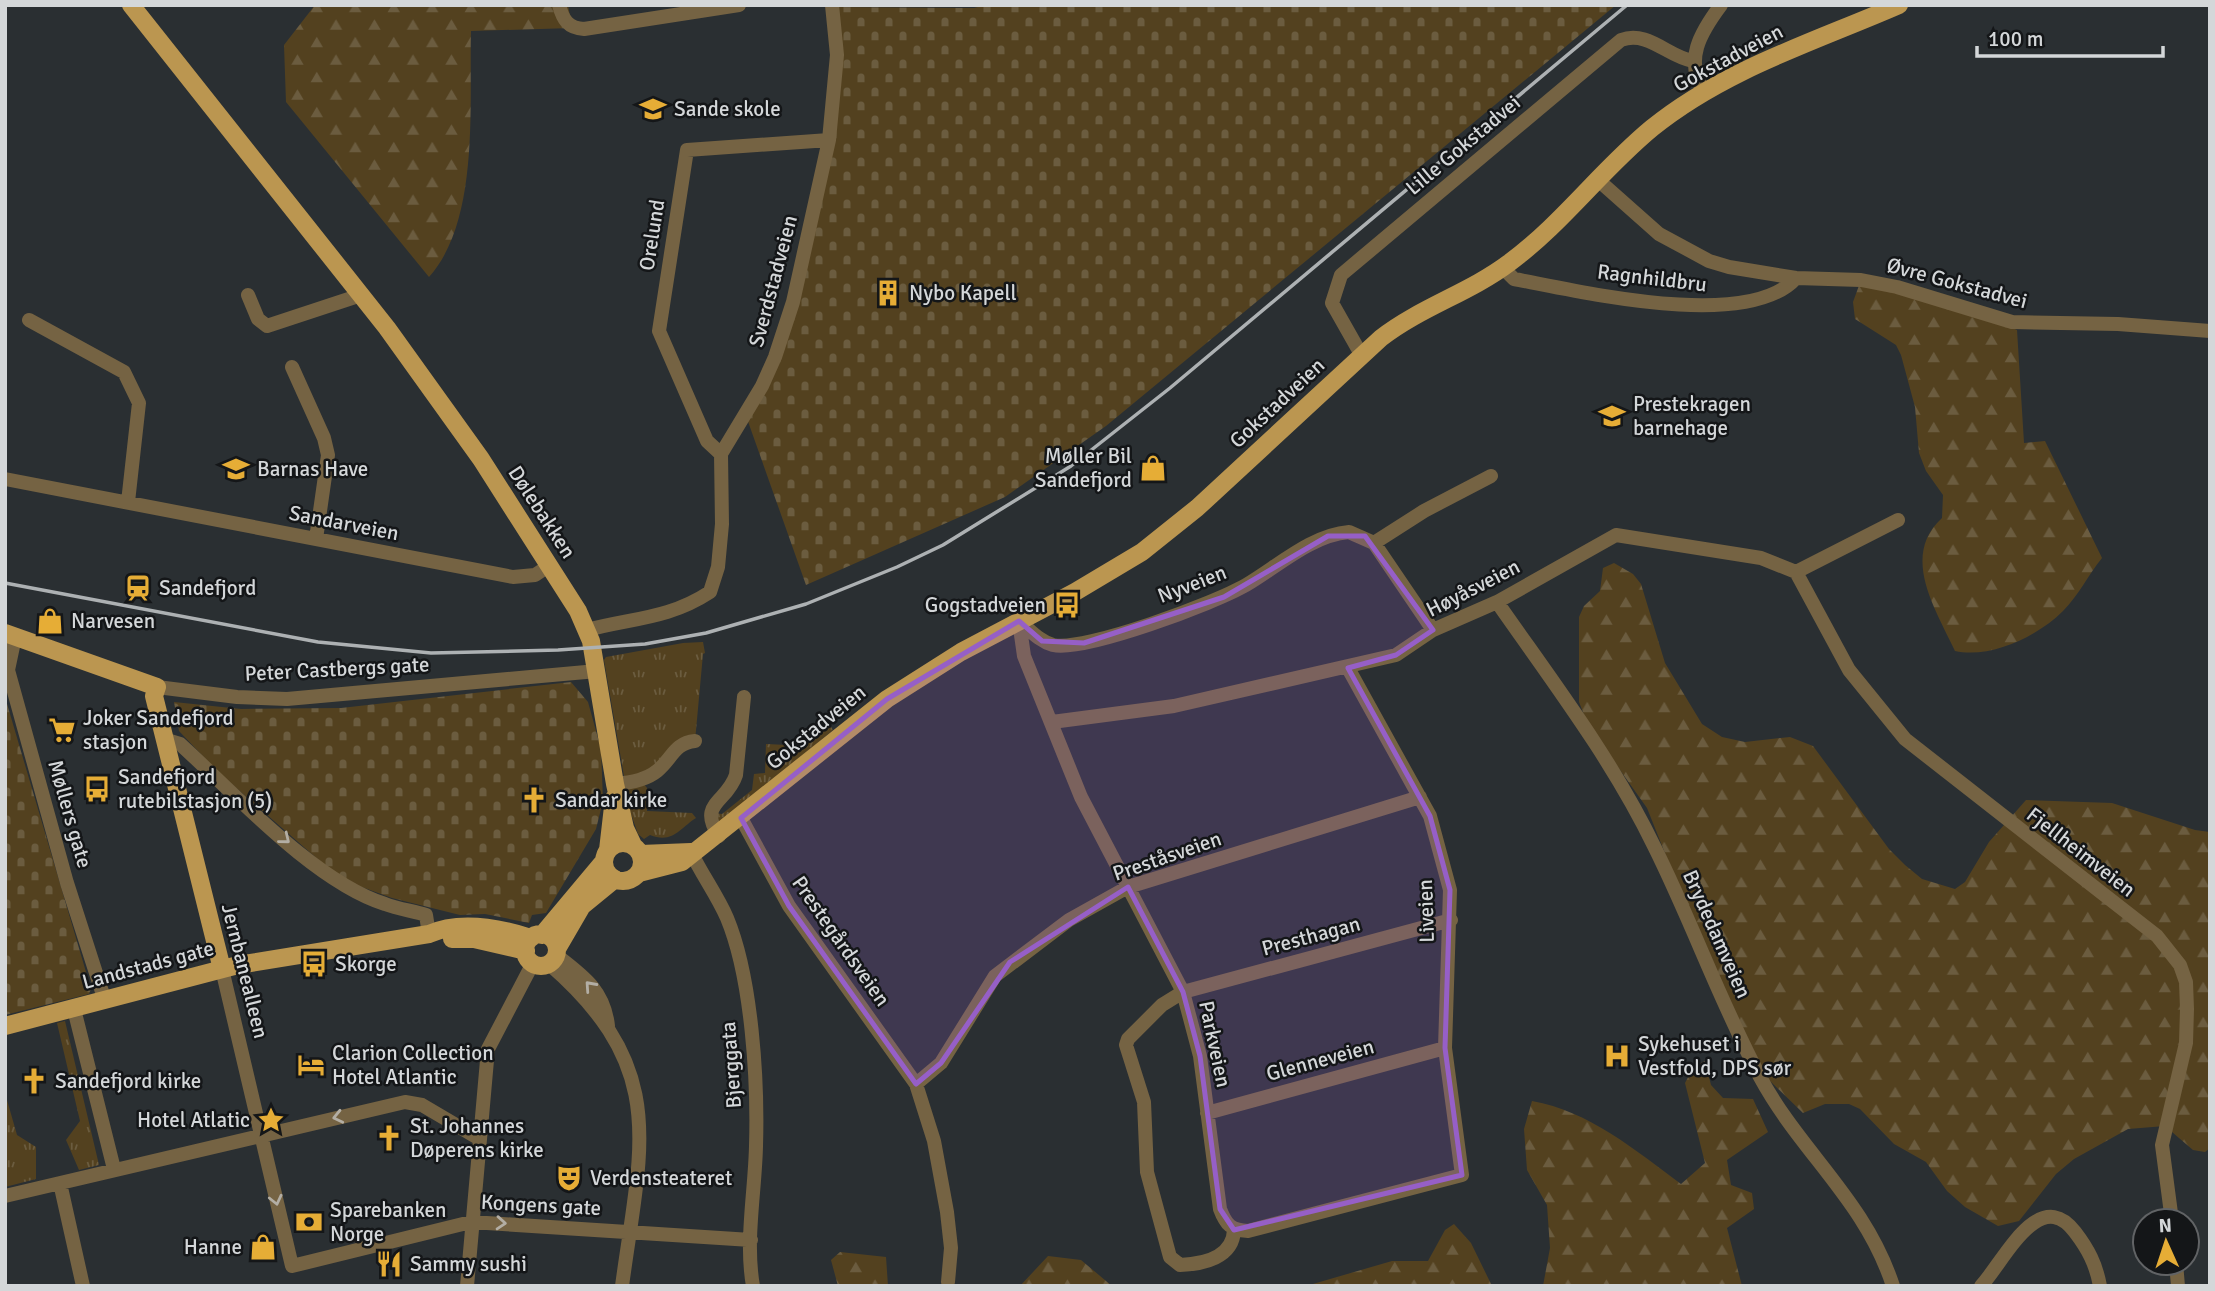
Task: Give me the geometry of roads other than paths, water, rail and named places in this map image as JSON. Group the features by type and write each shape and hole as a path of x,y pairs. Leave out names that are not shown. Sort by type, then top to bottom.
{"main road":[{"name":"Dølebakken","path":"131,5 361,295 481,459 550,565 587,630 625,828 637,849"},
{"name":"Gokstadveien","path":"615,879 628,880 639,873 674,866 691,852 719,836 887,699 1114,569 1171,530 1362,356 1411,316 1503,268 1539,238 1653,127 1703,92 1785,51 1899,5"},
{"name":"Peter Castbergs gate","path":"10,635 157,687"},
{"name":"Jernbanealleen","path":"157,687 154,696 174,742 222,970"},
{"name":"Dølebakken","path":"606,855 615,784"},
{"name":"Gokstadveien","path":"606,855 622,842 637,849 691,852"},
{"path":"637,849 639,873"},
{"path":"542,951 582,906 615,879 607,872 606,855"},
{"path":"542,951 606,855"},
{"name":"Landstads gate","path":"5,1026 222,970 429,934 443,939 474,939 542,951"}],"street":[{"path":"559,5 565,20 572,28 584,29 739,5"},
{"path":"1703,92 1693,69 1693,61 1702,33 1721,5"},
{"name":"Sverdstadveien","path":"721,454 762,386 775,357 793,302 829,140 837,55 834,6"},
{"name":"Lille Gokstadvei","path":"1362,356 1332,303 1341,275 1621,40 1645,38 1670,54 1693,61"},
{"name":"Orelund","path":"721,454 707,441 659,331 687,150 829,140"},
{"name":"Øvre Gokstadvei","path":"1597,179 1659,234 1709,261 1758,274 1861,280 1897,287 2012,322 2118,324 2210,331"},
{"name":"Ragnhildbru","path":"1503,268 1514,279 1679,305 1724,306 1752,301 1784,291 1796,278"},
{"path":"248,295 258,319 267,326 361,295"},
{"path":"29,320 124,372 139,403 128,502"},
{"path":"292,367 328,455 316,539"},
{"path":"587,630 662,615 710,592 718,567 722,524 721,454"},
{"path":"1433,630 1374,543 1424,510 1491,476"},
{"name":"Sandarveien","path":"5,479 513,577 535,575 550,565"},
{"path":"1796,572 1898,520"},
{"name":"Nyveien","path":"1019,621 1042,641 1056,645 1084,643 1224,597 1328,536 1357,533 1374,543"},
{"name":"Høyåsveien","path":"1052,722 1174,706 1396,655 1433,630 1497,602 1616,535 1761,558 1796,572"},
{"name":"Fjellheimveien","path":"1796,572 1849,670 1905,739 2157,936 2180,965 2186,982 2186,1043 2162,1145 2170,1207"},
{"name":"Brydedamveien","path":"1497,602 1611,768 1654,845 1761,1080 1864,1220 1882,1252 1893,1286"},
{"name":"Parkveien","path":"1019,621 1024,656 1080,797 1182,992 1196,1037 1220,1209 1225,1222 1234,1230"},
{"name":"Møllers gate","path":"10,635 8,670 67,883 105,1001"},
{"name":"Liveien","path":"1234,1230 1248,1231 1462,1175 1444,1048 1451,920 1450,890 1440,843 1420,797 1348,668"},
{"name":"Peter Castbergs gate","path":"157,687 237,697 287,699 597,671"},
{"path":"719,836 710,821 710,813 713,806 732,788 736,775 744,697"},
{"path":"615,784 641,780 656,773 675,749 695,741"},
{"path":"174,742 275,831 334,878 383,904 426,915 429,934"},
{"name":"Preståsveien","path":"916,1084 941,1063 995,976 1010,962 1069,920 1128,887 1420,797"},
{"name":"Prestegårdsveien","path":"740,818 789,906 916,1084 934,1141 947,1212 951,1248 948,1282"},
{"name":"Bjerggata","path":"691,852 727,919 738,949 748,1014 756,1145 751,1240 753,1286"},
{"name":"Presthagan","path":"1182,992 1451,920"},
{"path":"467,1286 485,1066 490,1045 542,951 608,1026 632,1080 639,1118 639,1167 622,1286"},
{"name":"Jernbanealleen","path":"222,970 292,1266"},
{"path":"1182,992 1162,1005 1126,1042 1144,1102 1150,1184 1162,1230 1175,1262 1196,1265 1212,1260 1232,1243 1234,1230"},
{"path":"74,1009 114,1169"},
{"name":"Glenneveien","path":"1207,1114 1444,1048"},
{"path":"5,1196 405,1102 422,1105 478,1138"},
{"path":"60,1183 83,1286"},
{"path":"1981,1286 2032,1222 2049,1216 2065,1221 2089,1250 2100,1286"},
{"name":"Kongens gate","path":"292,1266 471,1222 751,1240"}],"railway":[{"path":"5,583 318,642 431,653 558,650 645,644 706,633 806,604 943,545 1071,466 1170,388 1627,5"}],"place":[{"name":"Sande skole","path":"653,109"},
{"name":"Nybo Kapell","path":"888,293"},
{"name":"Prestekragen barnehage","path":"1612,416"},
{"name":"Møller Bil Sandefjord","path":"1153,468"},
{"name":"Barnas Have","path":"236,469"},
{"name":"Sandefjord","path":"138,588"},
{"name":"Gogstadveien","path":"1067,605"},
{"name":"Narvesen","path":"50,621"},
{"name":"Joker Sandefjord stasjon","path":"62,730"},
{"name":"Sandefjord rutebilstasjon (5)","path":"97,789"},
{"name":"Sandar kirke","path":"534,800"},
{"name":"Skorge","path":"314,964"},
{"name":"Sykehuset i Vestfold, DPS sør","path":"1617,1056"},
{"name":"Clarion Collection Hotel Atlantic","path":"311,1065"},
{"name":"Sandefjord kirke","path":"34,1081"},
{"name":"Hotel Atlatic","path":"271,1120"},
{"name":"St. Johannes Døperens kirke","path":"389,1138"},
{"name":"Verdensteateret","path":"569,1178"},
{"name":"Sparebanken Norge","path":"309,1222"},
{"name":"Hanne","path":"263,1247"},
{"name":"Sammy sushi","path":"389,1264"}]}
